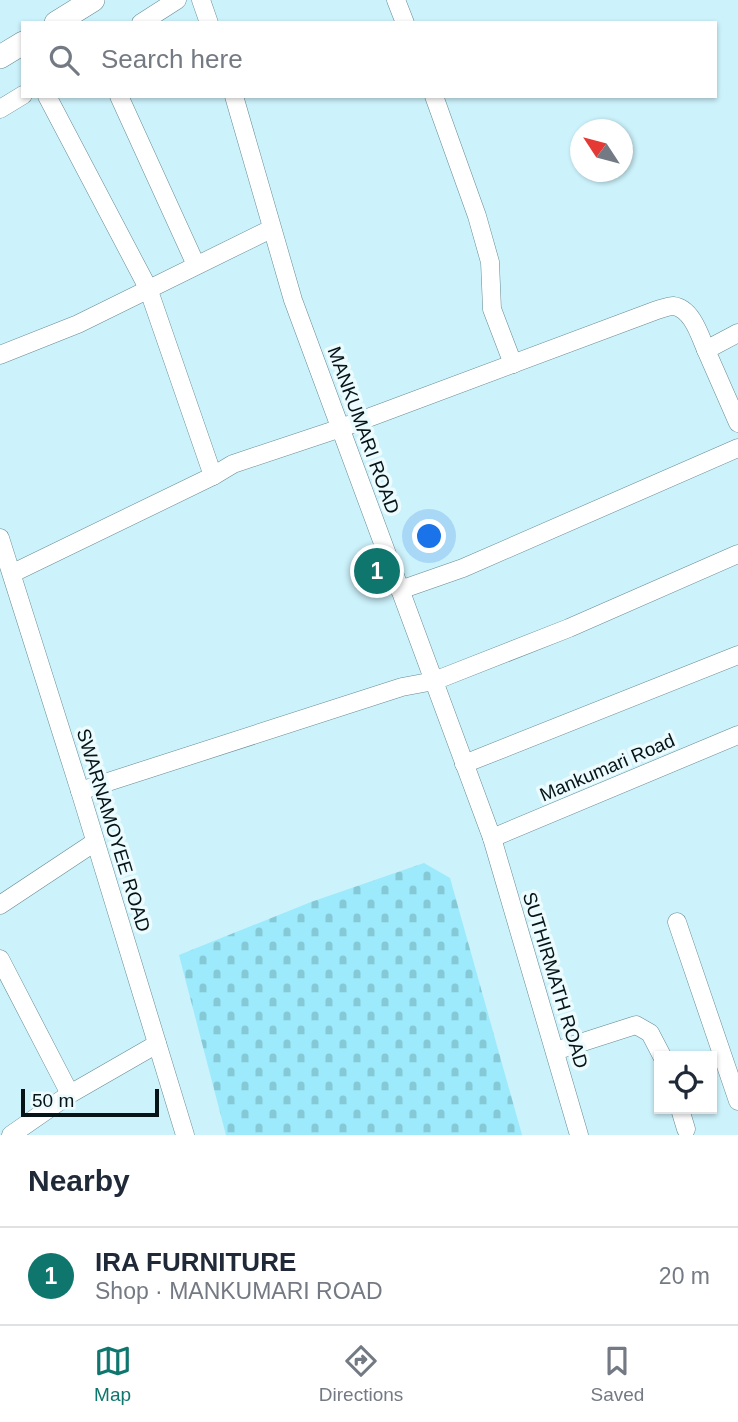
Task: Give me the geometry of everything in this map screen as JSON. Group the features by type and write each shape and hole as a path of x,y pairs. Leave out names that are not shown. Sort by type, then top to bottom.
{"street":[{"path":"59,21 93,0"},
{"path":"144,21 177,0"},
{"path":"201,0 208,21"},
{"path":"396,0 404,21"},
{"path":"0,57 21,44"},
{"path":"0,109 21,96"},
{"path":"48,98 148,288 214,476"},
{"path":"120,98 196,265"},
{"name":"MANKUMARI ROAD","path":"235,98 293,300 492,838"},
{"path":"435,98 477,216 490,262 492,309 513,364"},
{"path":"0,355 78,324 271,229"},
{"path":"13,573 214,476 233,464 341,428 673,306 692,320 738,423"},
{"path":"706,350 738,333"},
{"path":"400,590 463,568 738,448"},
{"name":"SWARNAMOYEE ROAD","path":"0,538 185,1135"},
{"path":"80,791 402,687 434,681 569,628 738,554"},
{"path":"464,764 738,655"},
{"name":"Mankumari Road","path":"492,838 738,735"},
{"name":"SUTHIRMATH ROAD","path":"492,838 579,1135"},
{"path":"0,905 95,842"},
{"path":"677,922 738,1101"},
{"path":"0,958 70,1094"},
{"path":"555,1051 636,1025 650,1033 659,1051"},
{"path":"11,1135 70,1094 157,1044"},
{"path":"682,1114 686,1129"}],"green space":[{"path":"424,863 450,878 522,1135 226,1135 179,955 311,902"}],"place":[{"name":"IRA FURNITURE","path":"377,571"}]}
